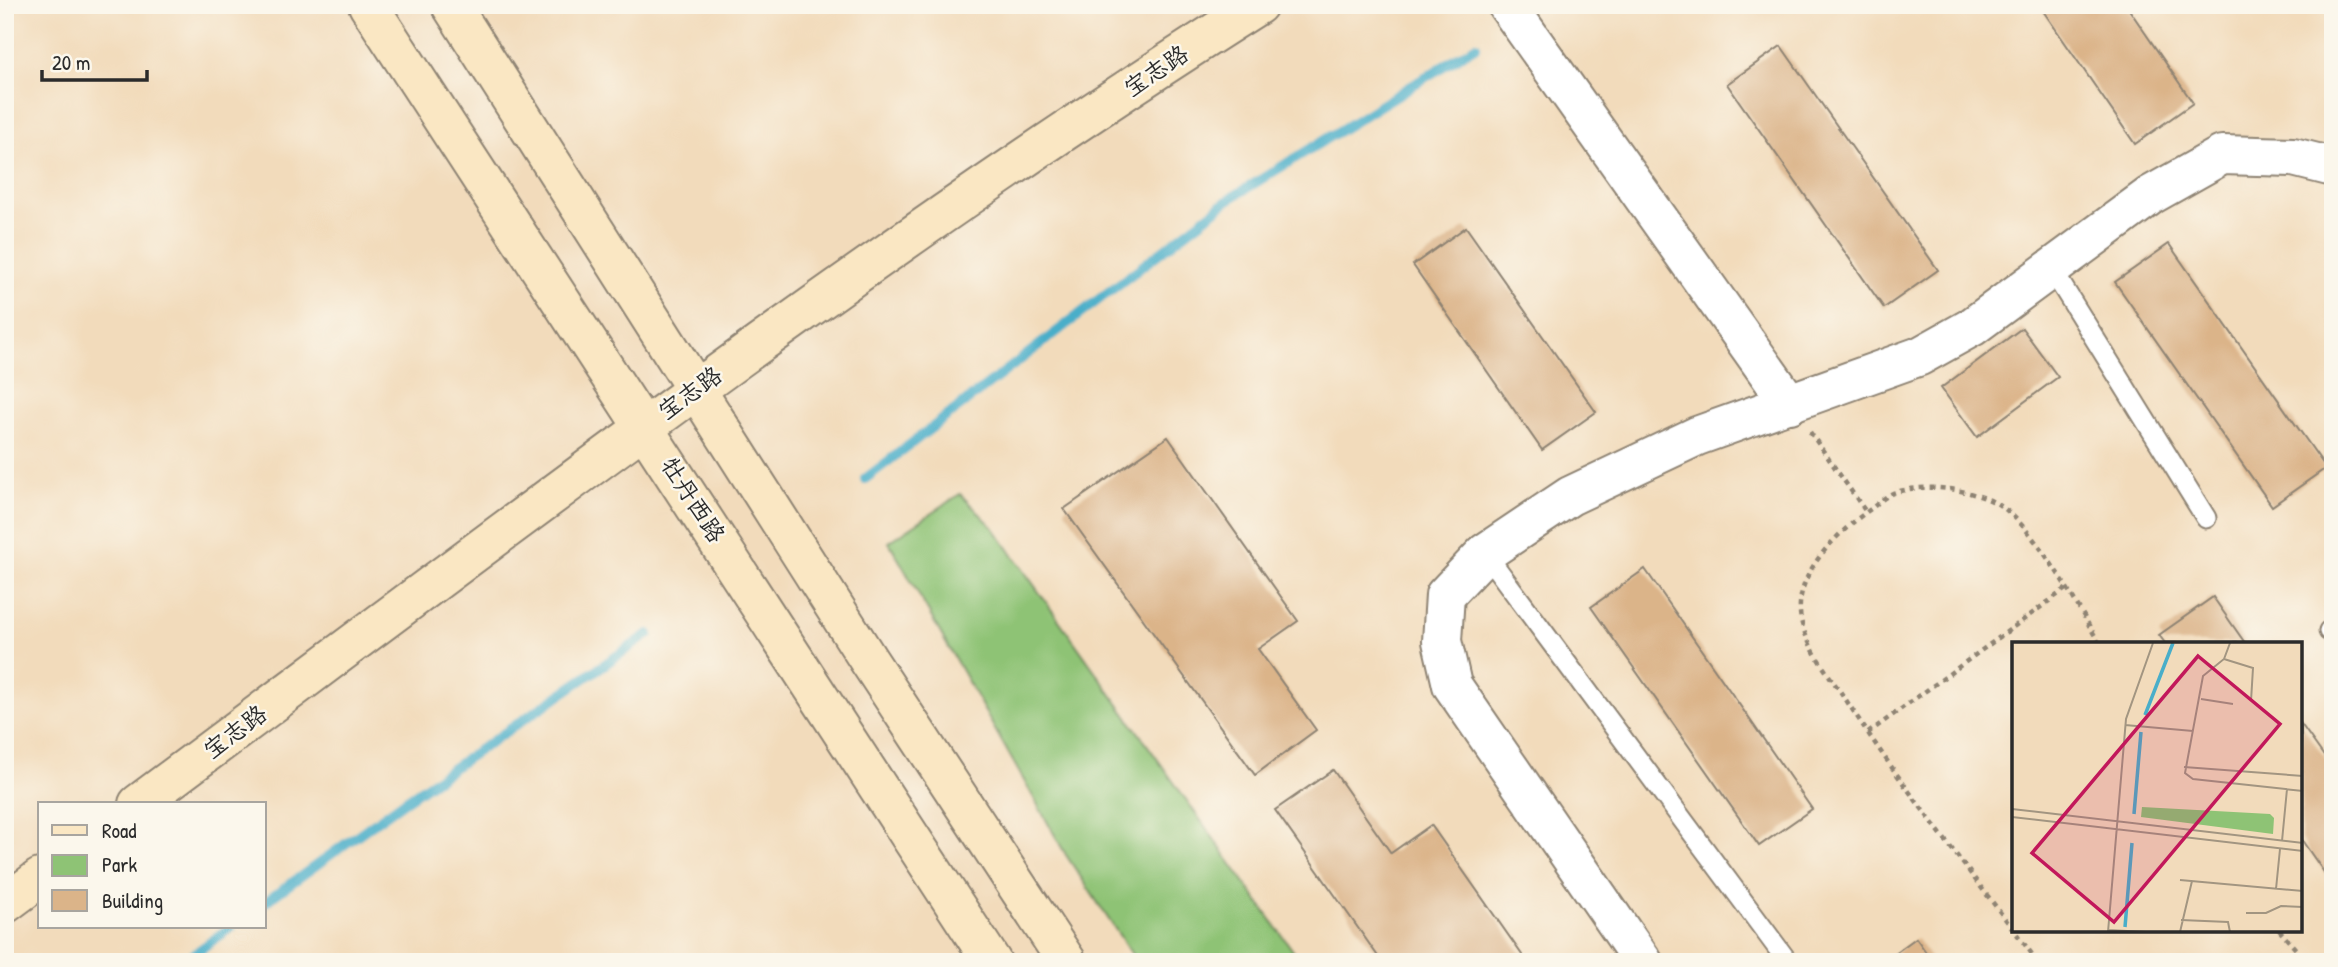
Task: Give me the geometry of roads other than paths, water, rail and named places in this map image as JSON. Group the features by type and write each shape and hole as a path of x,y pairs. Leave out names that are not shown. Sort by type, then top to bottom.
{"street":[{"name":"牡丹西路","path":"368,5 992,962"},
{"path":"451,5 869,661 1067,962"},
{"name":"宝志路","path":"141,802 696,387 1160,67 1258,5"},
{"path":"1507,5 1790,404"},
{"path":"1643,962 1452,685 1442,641 1445,595 1485,553 1570,496 1697,436 1920,356 1972,327 2151,195 2222,155 2293,157 2333,167"},
{"path":"5,904 38,879"}],"lane":[{"path":"2051,268 2206,518"},
{"path":"1485,553 1788,962"}],"waterway":[{"path":"865,479 1231,198 1476,46"},
{"path":"266,902 406,800 649,634"},
{"path":"183,962 230,928"}]}
